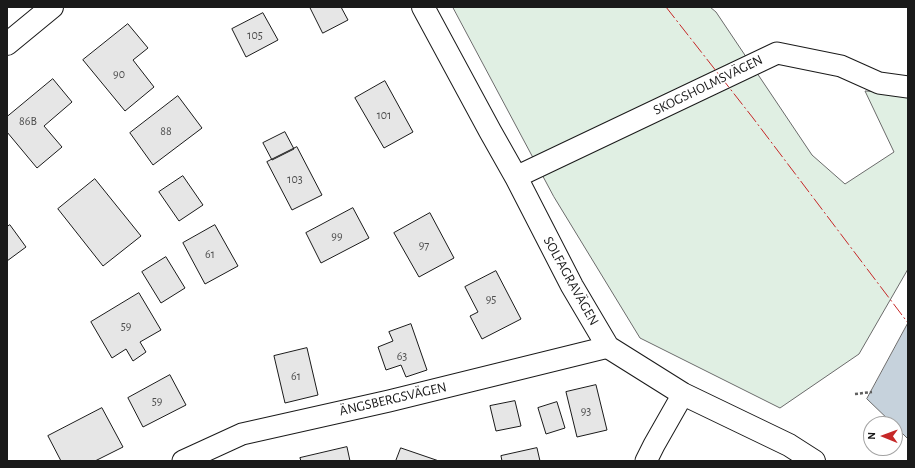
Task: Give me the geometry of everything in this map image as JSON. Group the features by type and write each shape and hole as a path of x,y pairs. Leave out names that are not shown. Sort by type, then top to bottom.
{"street":[{"path":"7,44 52,7"},
{"name":"SOLFAGRAVÄGEN","path":"424,7 516,177 572,286 608,347 683,394 789,445 814,461"},
{"name":"SKOGSHOLMSVÄGEN","path":"516,177 777,53 841,66 879,83 908,87"},
{"name":"ÄNGSBERGSVÄGEN","path":"182,461 242,434 389,401 608,347"},
{"path":"646,461 683,394"}],"path":[{"path":"855,394 872,392"}],"green space":[{"path":"453,7 710,7 716,12 812,155 845,184 894,152 865,91 908,93 908,269 859,354 780,408 640,338 554,197"}],"shaded area":[{"path":"908,323 908,439 903,434 903,416 885,416 867,399"}],"building":[{"path":"310,7 341,7 348,20 323,33"},
{"path":"263,13 278,40 246,57 232,29"},
{"path":"128,24 148,48 133,60 154,87 125,111 83,60"},
{"path":"53,79 72,102 44,126 62,147 37,168 7,132 7,117"},
{"path":"385,81 413,132 384,148 355,98"},
{"path":"178,96 202,128 153,165 130,133"},
{"path":"285,132 294,149 272,160 263,143"},
{"path":"297,147 322,195 292,210 267,162"},
{"path":"183,176 203,205 179,221 159,192"},
{"path":"95,179 141,236 103,266 58,209"},
{"path":"353,208 369,238 321,263 306,233"},
{"path":"430,213 454,258 419,277 394,233"},
{"path":"10,225 26,247 7,261 7,227"},
{"path":"215,225 238,266 205,284 183,243"},
{"path":"166,257 185,288 161,303 142,272"},
{"path":"496,271 521,319 482,339 470,316 478,312 465,287"},
{"path":"139,293 161,330 140,342 146,352 133,361 126,349 112,358 91,322"},
{"path":"411,324 427,370 406,377 401,365 386,370 378,347 393,341 389,332"},
{"path":"307,348 318,395 285,403 274,356"},
{"path":"170,375 186,405 143,427 128,398"},
{"path":"596,385 607,430 577,437 566,392"},
{"path":"515,401 521,426 496,431 490,406"},
{"path":"557,402 565,428 546,434 538,408"},
{"path":"102,408 123,447 95,461 61,461 48,436"},
{"path":"347,447 350,461 301,461 300,458"},
{"path":"401,448 439,461 396,461"},
{"path":"537,448 540,461 502,461 501,456"}],"power":[{"path":"666,7 753,118 908,323"}]}
